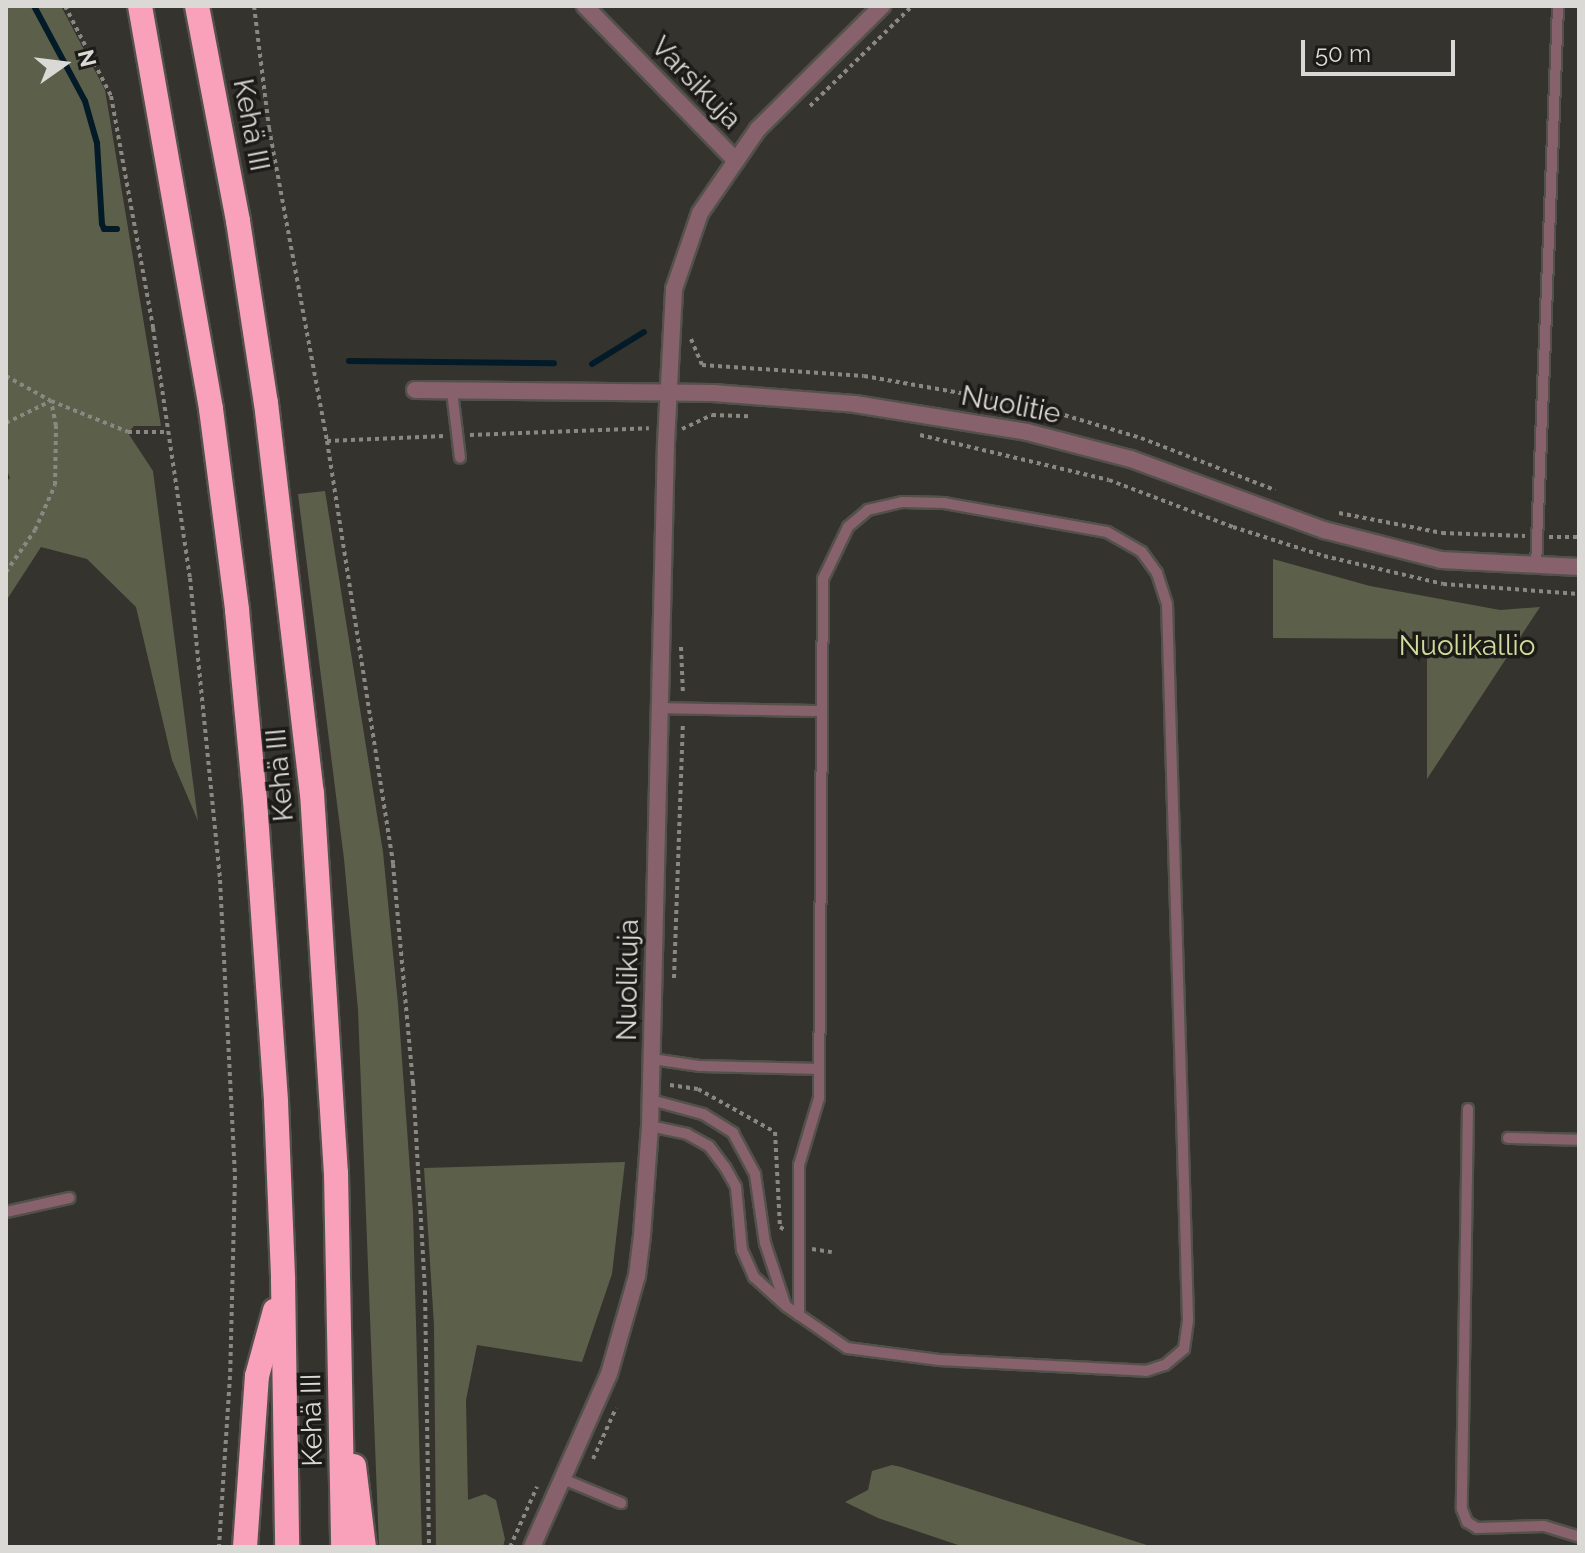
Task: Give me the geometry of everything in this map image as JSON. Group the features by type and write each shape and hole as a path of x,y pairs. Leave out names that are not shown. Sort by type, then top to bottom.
{"highway":[{"name":"Kehä III","path":"140,6 208,394 237,610 268,959 283,1280 287,1547"},
{"name":"Kehä III","path":"197,6 238,221 264,388 301,688 323,937 336,1173 343,1547"},
{"path":"245,1547 257,1376 283,1280"},
{"path":"342,1385 364,1547"}],"street":[{"name":"Varsikuja","path":"585,6 736,161"},
{"name":"Nuolikuja","path":"532,1547 595,1411 623,1331 639,1262 651,1100 666,428 674,289 700,213 758,129 882,6"},
{"name":"Nuolitie","path":"415,390 668,392 855,404 1027,432 1131,459 1324,530 1441,560 1579,567"}],"lane":[{"path":"1536,567 1558,6"},
{"path":"452,391 460,458"},
{"path":"650,1126 687,1134 709,1146 736,1187 742,1250 754,1277 786,1306 799,1315 847,1348 939,1360 1146,1371 1165,1365 1184,1349 1188,1319 1167,604 1157,573 1142,552 1107,532 945,503 902,502 868,510 848,527 823,579 819,1098 799,1165 799,1315"},
{"path":"660,708 822,711"},
{"path":"652,1059 700,1066 819,1069"},
{"path":"651,1100 703,1114 733,1133 755,1174 765,1243 786,1306"},
{"path":"1468,1109 1462,1509 1467,1522 1477,1528 1544,1526 1579,1537"},
{"path":"1508,1138 1579,1140"},
{"path":"6,1212 69,1198"},
{"path":"563,1479 621,1503"}],"path":[{"path":"65,6 111,96 190,578 220,880 235,1176 230,1376 219,1547"},
{"path":"254,6 269,128 327,441 393,864 402,947 426,1307 429,1547"},
{"path":"805,110 912,6"},
{"path":"690,332 694,352 702,365 714,368"},
{"path":"6,376 51,401 128,432 167,432"},
{"path":"6,423 51,401"},
{"path":"6,572 35,530 55,485 57,442 51,401"},
{"path":"327,441 687,429 712,415 760,416"},
{"path":"916,434 1109,480 1233,527 1339,560 1443,584 1579,594"},
{"path":"510,1547 544,1473"}],"green space":[{"path":"6,6 61,6 105,90 161,426 134,426 128,433 153,471 198,821 172,760 136,607 87,559 41,547 6,601 6,482 10,478 6,468"},
{"path":"325,491 383,852 398,1004 413,1212 422,1547 379,1547 358,1010 344,859 298,494"},
{"name":"Nuolikallio","path":"1273,559 1370,586 1500,610 1540,607 1427,779 1427,639 1273,638"},
{"path":"625,1162 612,1274 582,1362 477,1345 466,1400 468,1500 485,1494 496,1500 505,1539 503,1547 436,1547 434,1325 424,1168"},
{"path":"892,1465 1153,1547 964,1547 878,1518 845,1502 868,1490 872,1471"}],"waterway":[{"path":"34,6 85,101 97,143 102,224 104,229 117,229"},
{"path":"592,364 644,332"},
{"path":"349,361 554,363"}]}
